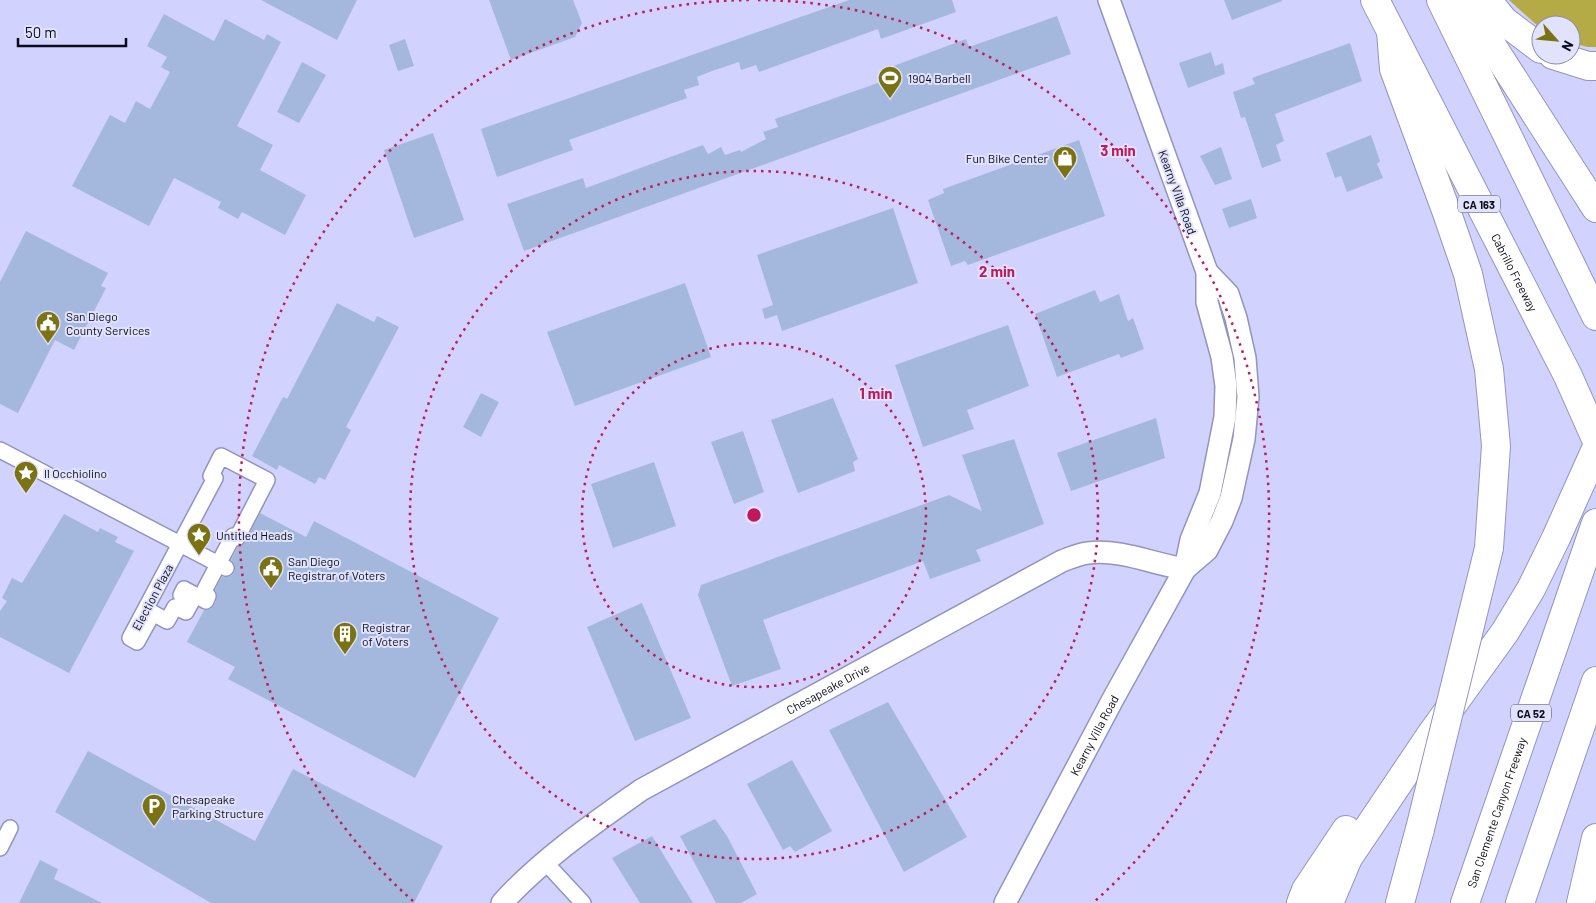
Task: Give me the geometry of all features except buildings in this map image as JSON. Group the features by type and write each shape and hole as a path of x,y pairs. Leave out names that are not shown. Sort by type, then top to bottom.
{"highway":[{"name":"Cabrillo Freeway","path":"1375,0 1568,376 1596,439"},
{"path":"1441,0 1593,309"},
{"path":"1468,0 1494,49 1596,208"},
{"path":"1487,0 1504,21 1531,41"},
{"path":"1391,32 1394,69 1468,274 1489,369 1496,446 1489,548 1400,903"},
{"path":"1581,64 1596,66"},
{"path":"1328,903 1348,858 1430,736 1505,632 1556,538 1596,449"},
{"name":"San Clemente Canyon Freeway","path":"1465,903 1596,523"},
{"path":"1520,903 1596,681"},
{"path":"1301,903 1306,890 1362,805 1430,736"},
{"path":"1581,903 1596,838"}],"main road":[{"name":"Kearny Villa Road","path":"1005,903 1112,699 1185,569 1191,540 1210,493 1225,417 1224,376 1217,333 1207,302 1207,272 1109,0"},
{"name":"Chesapeake Drive","path":"502,903 545,862 640,790 1062,561 1086,553 1112,552 1161,565 1185,569"}],"street":[{"path":"0,450 222,566"},
{"name":"Election Plaza","path":"221,456 267,480 237,538 233,536 222,566 203,593 208,596 206,601 184,589 181,595 192,601 186,612 174,607 167,621 153,613 137,642 130,638 215,478 211,476 221,456"},
{"path":"0,848 10,828"},
{"path":"545,862 583,903"}],"shaded area":[{"path":"1509,0 1596,0 1596,47 1581,45 1581,15 1531,15 1531,20"}],"place":[{"name":"1904 Barbell","path":"890,99"},
{"name":"Fun Bike Center","path":"1065,179"},
{"name":"San Diego County Services","path":"48,344"},
{"name":"Il Occhiolino","path":"26,494"},
{"name":"Untitled Heads","path":"199,556"},
{"name":"San Diego Registrar of Voters","path":"271,589"},
{"name":"Registrar of Voters","path":"345,655"},
{"name":"Chesapeake Parking Structure","path":"154,827"}]}
